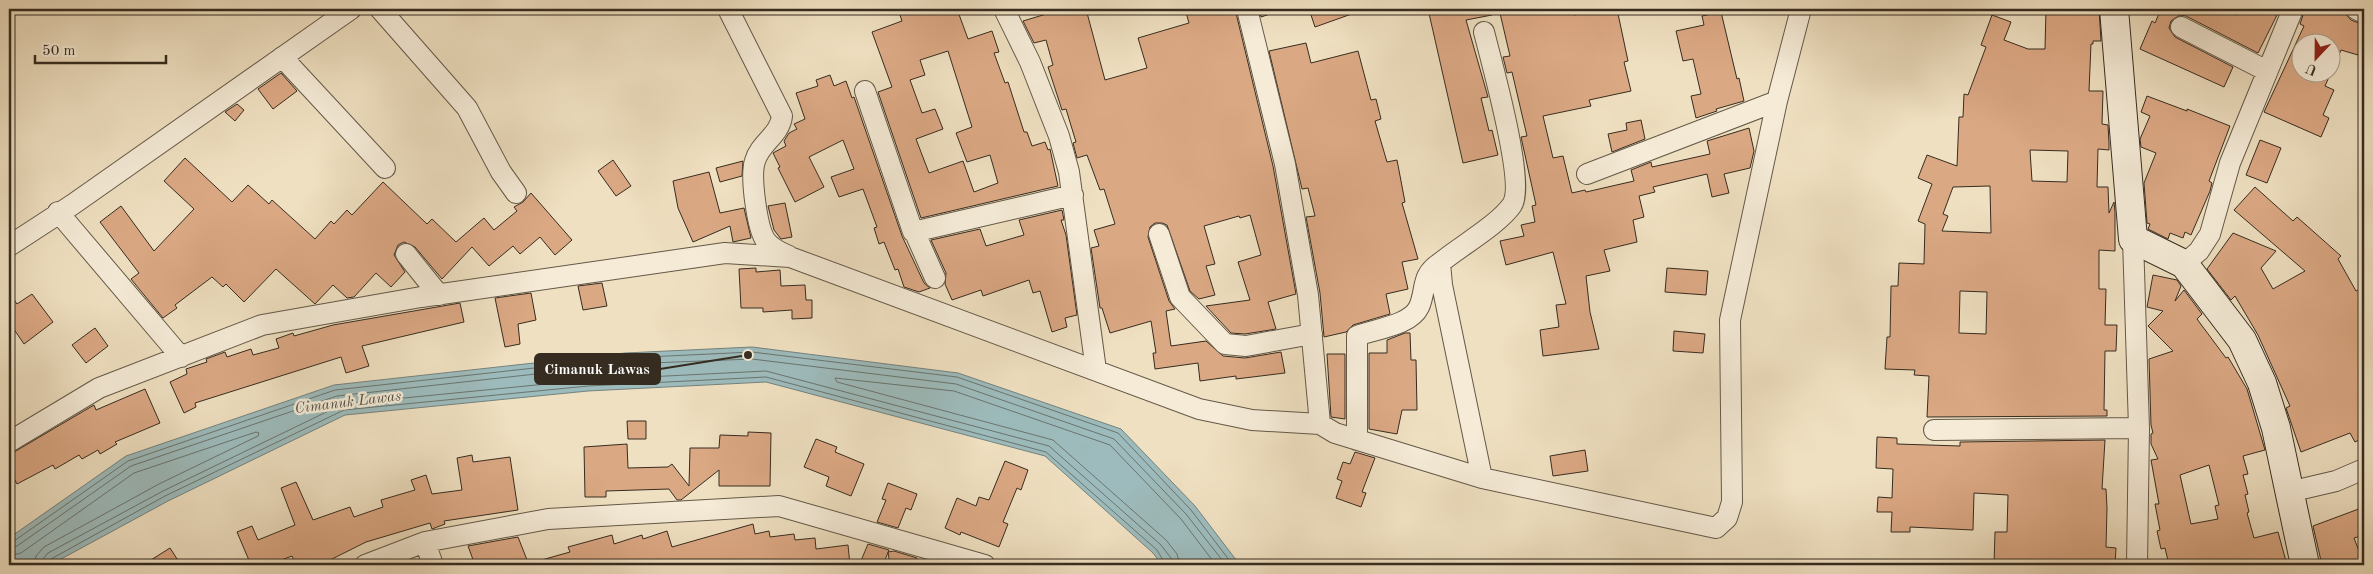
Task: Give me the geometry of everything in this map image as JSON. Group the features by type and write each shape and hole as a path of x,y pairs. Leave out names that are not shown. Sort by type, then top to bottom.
{"street":[{"path":"9,246 58,212 72,205 351,9"},
{"path":"380,9 467,108 501,172 516,193"},
{"path":"728,9 782,116 781,124 761,148 755,161 753,181 764,237 772,248 790,257 1199,409 1252,420 1320,424 1335,433 1482,478 1716,528 1727,518 1732,502 1730,320 1777,101 1801,9"},
{"path":"1004,9 1030,62 1059,136 1069,172 1096,370"},
{"path":"1247,9 1285,164 1308,295 1320,424"},
{"path":"2114,9 2133,239 2139,428 2137,565"},
{"path":"2184,264 2200,251 2210,234 2230,163 2293,9"},
{"path":"2356,9 2364,13"},
{"path":"2181,26 2267,71"},
{"path":"1357,440 1356,336 1393,325 1418,308 1430,269 1482,233 1512,204 1516,188 1503,104 1484,32"},
{"path":"282,57 385,168"},
{"path":"865,91 912,231 915,232 935,278"},
{"path":"1587,174 1777,101"},
{"path":"915,232 1073,195"},
{"path":"58,212 181,357"},
{"path":"1159,234 1180,296 1225,344 1246,346 1312,334"},
{"path":"2133,239 2184,264 2242,340 2258,374 2276,428 2288,492 2305,565"},
{"path":"9,442 99,388 262,326 439,295 725,253 790,257"},
{"path":"406,254 439,295"},
{"path":"1440,263 1444,294 1482,478"},
{"path":"1934,430 2139,428"},
{"path":"2288,492 2336,481 2364,469"},
{"path":"365,565 425,542 548,519 779,506 985,565"},
{"path":"425,542 433,565"}],"water":[{"path":"752,347 958,373 1121,429 1195,506 1240,565 1162,565 1153,553 1045,456 766,382 588,391 345,415 168,501 50,565 9,565 9,538 126,456 334,385 625,353"}],"building":[{"path":"898,9 957,9 968,39 992,31 999,52 994,53 1005,83 1008,82 1024,132 1027,132 1032,146 1045,142 1048,150 1050,149 1058,186 921,218 878,92 892,87 872,32 902,21","holes":["948,51 972,127 956,133 967,162 990,155 998,183 974,192 963,161 929,173 916,139 943,129 935,109 922,113 910,80 925,75 920,60"]},
{"path":"1063,9 1086,9 1105,80 1147,68 1138,38 1189,23 1185,9 1235,9 1273,166 1296,294 1268,302 1276,329 1245,334 1231,333 1206,306 1250,300 1238,262 1261,255 1250,215 1240,218 1239,216 1204,226 1215,264 1206,266 1215,295 1199,299 1190,291 1167,225 1155,223 1150,227 1148,237 1169,301 1175,309 1166,311 1171,346 1206,341 1223,356 1245,358 1281,352 1285,373 1236,379 1236,376 1200,381 1198,363 1155,369 1153,353 1156,353 1151,321 1110,333 1102,308 1100,308 1091,248 1099,246 1094,230 1115,224 1104,189 1100,190 1087,155 1077,158 1073,143 1076,142 1066,109 1062,110 1048,67 1053,65 1046,40 1034,43 1023,21"},
{"path":"1259,9 1279,9 1279,11 1261,17"},
{"path":"1309,9 1360,9 1360,11 1315,27"},
{"path":"1428,9 1492,9 1492,15 1466,20 1488,97 1481,98 1489,131 1492,130 1498,155 1463,163"},
{"path":"1499,9 1572,9 1574,15 1601,9 1617,9 1628,61 1624,62 1631,91 1589,100 1591,106 1543,116 1553,158 1563,156 1572,193 1585,190 1586,192 1634,181 1631,170 1651,162 1652,167 1710,154 1707,141 1749,128 1754,151 1750,168 1724,174 1729,193 1712,197 1707,174 1653,187 1655,192 1639,196 1644,217 1633,220 1637,242 1604,250 1610,271 1586,276 1590,312 1599,349 1543,356 1540,330 1559,327 1556,305 1566,304 1553,252 1506,265 1500,241 1524,236 1521,225 1535,222 1532,206 1536,205 1521,137 1527,136 1512,72 1507,73 1503,57 1510,56"},
{"path":"2046,9 2099,9 2101,41 2093,41 2093,44 2091,44 2089,91 2103,91 2102,124 2108,125 2109,150 2098,149 2097,187 2108,187 2109,213 2114,202 2115,212 2115,251 2099,250 2099,289 2106,289 2105,325 2117,325 2116,351 2105,351 2104,410 2107,410 2107,416 1927,417 1929,376 1914,375 1915,370 1885,369 1887,337 1890,337 1891,286 1898,286 1899,263 1924,264 1925,224 1918,221 1932,184 1918,178 1927,155 1957,166 1959,117 1963,117 1964,94 1968,95 1986,47 1981,45 1992,15 2011,22 2004,40 2028,49 2045,49","holes":["2030,150 2068,151 2067,182 2032,181","1990,186 1991,233 1942,231 1948,216 1943,214 1953,187","1960,291 1987,292 1986,334 1959,333"]},
{"path":"2161,9 2222,9 2236,15 2241,9 2280,9 2258,53 2186,16 2180,15 2171,21 2169,28 2175,37 2233,67 2224,87 2140,49 2152,21 2155,23"},
{"path":"2305,9 2335,9 2345,13 2351,20 2364,25 2364,41 2358,55 2341,50 2340,52 2340,32 2301,32 2304,26 2300,24"},
{"path":"1721,12 1744,101 1716,109 1717,111 1696,118 1691,96 1701,94 1693,59 1683,61 1676,31 1704,25 1702,16"},
{"path":"1306,43 1311,63 1358,51 1371,100 1376,99 1381,119 1375,121 1387,162 1397,160 1405,202 1402,203 1418,259 1402,262 1408,289 1386,294 1390,314 1353,325 1346,332 1324,337 1320,293 1306,217 1315,216 1308,188 1302,189 1269,51"},
{"path":"2290,56 2290,82 2327,82 2325,86 2334,90 2323,115 2329,118 2321,137 2264,112"},
{"path":"281,73 297,91 273,109 258,89"},
{"path":"830,75 834,86 846,81 852,98 854,97 902,236 924,283 930,288 919,292 904,287 898,269 895,270 884,242 879,244 874,228 877,227 863,189 839,197 831,177 854,169 843,140 809,157 824,187 795,202 778,168 780,167 773,153 786,146 784,141 789,133 797,129 794,124 805,119 796,93 818,86 816,80"},
{"path":"2147,96 2230,126 2209,181 2212,183 2210,191 2191,235 2185,232 2183,238 2170,233 2168,239 2148,229 2150,224 2147,223 2144,183 2156,153 2141,147 2140,139 2150,116 2141,112"},
{"path":"237,104 244,110 235,121 225,112"},
{"path":"1641,120 1645,139 1612,152 1608,134 1627,130 1626,123"},
{"path":"2260,140 2281,148 2267,183 2246,175"},
{"path":"185,158 232,202 248,185 269,204 272,200 315,239 331,221 334,224 347,210 352,215 383,182 427,224 432,219 456,242 484,218 494,230 517,211 514,207 523,202 531,193 572,240 555,255 540,237 520,254 513,246 489,266 472,247 442,279 415,247 404,242 398,245 394,255 405,272 391,287 376,273 354,297 347,298 333,285 315,304 276,269 244,302 226,284 223,287 212,277 175,305 177,308 163,318 131,279 139,273 100,222 121,206 154,251 194,209 164,181"},
{"path":"613,160 631,186 616,196 598,171"},
{"path":"743,161 742,176 720,182 716,168"},
{"path":"709,172 720,213 744,208 751,238 733,242 730,226 693,242 678,208 673,181"},
{"path":"2255,187 2293,221 2297,217 2341,256 2338,259 2356,291 2360,289 2364,297 2364,437 2355,442 2350,433 2301,452 2286,408 2290,406 2258,335 2235,296 2231,300 2207,269 2233,233 2276,251 2261,268 2273,289 2305,271 2234,210"},
{"path":"785,203 792,237 781,239 774,230 768,206"},
{"path":"1062,210 1064,220 1061,220 1066,235 1077,315 1065,318 1067,327 1052,332 1040,291 1033,293 1029,280 983,296 981,290 952,300 945,284 946,273 931,240 980,229 986,246 1024,235 1019,220"},
{"path":"756,268 756,272 780,270 781,286 805,285 806,300 812,300 812,318 792,319 792,310 763,312 763,308 741,308 739,269"},
{"path":"1667,268 1708,271 1706,295 1665,292"},
{"path":"2153,275 2177,280 2181,286 2175,301 2184,290 2202,314 2197,319 2226,358 2228,357 2247,389 2265,450 2243,456 2248,474 2243,475 2248,494 2245,495 2249,512 2247,513 2254,538 2278,532 2287,565 2169,565 2165,548 2161,549 2157,531 2160,530 2155,504 2159,504 2151,460 2158,459 2151,444 2151,434 2153,433 2151,425 2149,359 2173,351 2148,326 2163,311 2147,307","holes":["2209,465 2219,505 2215,506 2218,519 2191,524 2180,475"]},
{"path":"602,283 607,306 583,310 578,286"},
{"path":"9,292 17,304 32,294 53,322 24,344 9,322"},
{"path":"531,293 536,320 518,324 520,344 505,347 495,298"},
{"path":"460,303 464,322 362,346 369,366 346,373 341,357 195,403 196,407 184,413 170,382 187,374 186,369 207,362 206,359 225,352 227,357 251,349 253,355 279,348 276,339 293,333 294,336 333,325"},
{"path":"95,328 108,346 86,363 72,345"},
{"path":"1674,331 1705,334 1703,353 1673,351"},
{"path":"1410,333 1411,360 1416,360 1417,410 1402,410 1397,434 1369,429 1369,353 1387,353 1387,340"},
{"path":"1327,354 1345,354 1345,419 1331,417"},
{"path":"145,389 160,423 115,442 117,444 100,454 98,450 82,459 79,455 55,469 53,465 17,484 9,469 9,455 94,405 96,410"},
{"path":"627,421 646,421 646,439 628,439"},
{"path":"748,432 771,433 770,486 719,486 719,470 681,500 677,500 669,489 606,491 606,497 585,497 584,447 627,444 628,468 668,467 672,464 689,486 690,448 719,448 720,435 748,436"},
{"path":"1877,437 1897,438 1897,444 1960,446 1960,442 2105,440 2102,489 2106,489 2106,547 2116,548 2115,565 1994,565 1995,532 2007,532 2008,495 1974,493 1973,530 1910,527 1910,532 1891,532 1892,512 1877,512 1878,497 1892,498 1893,469 1876,468"},
{"path":"816,439 837,447 835,452 864,464 851,496 826,486 829,477 804,467"},
{"path":"1585,450 1588,471 1553,476 1550,456"},
{"path":"1355,452 1375,458 1362,492 1366,493 1361,507 1336,498 1342,481 1337,479 1343,462 1350,464"},
{"path":"472,455 473,462 510,457 518,510 444,521 445,524 432,529 430,523 366,542 320,565 317,565 315,560 296,565 292,556 268,565 251,565 237,532 252,526 258,540 295,525 281,488 296,482 313,520 350,507 354,517 383,507 381,500 415,490 411,480 426,475 432,494 462,490 457,458"},
{"path":"1005,461 1028,470 1021,490 1017,488 1003,522 1008,524 999,547 961,532 960,535 945,528 957,498 976,506 979,497 989,500"},
{"path":"888,483 917,494 911,510 906,508 898,528 877,522 886,500 882,499"},
{"path":"2364,507 2364,535 2354,538 2362,559 2345,565 2322,565 2313,526"},
{"path":"753,524 755,534 769,531 770,537 794,534 795,540 815,538 816,549 848,545 850,565 538,565 538,561 570,552 568,547 612,535 614,544 642,535 643,539 667,531 672,547"},
{"path":"518,537 529,565 475,565 468,546"},
{"path":"868,544 889,550 885,560 860,563"},
{"path":"170,548 181,565 143,565"},
{"path":"894,551 917,558 918,565 890,565 888,552"}],"place":[{"name":"Cimanuk Lawas","path":"748,355"}]}
